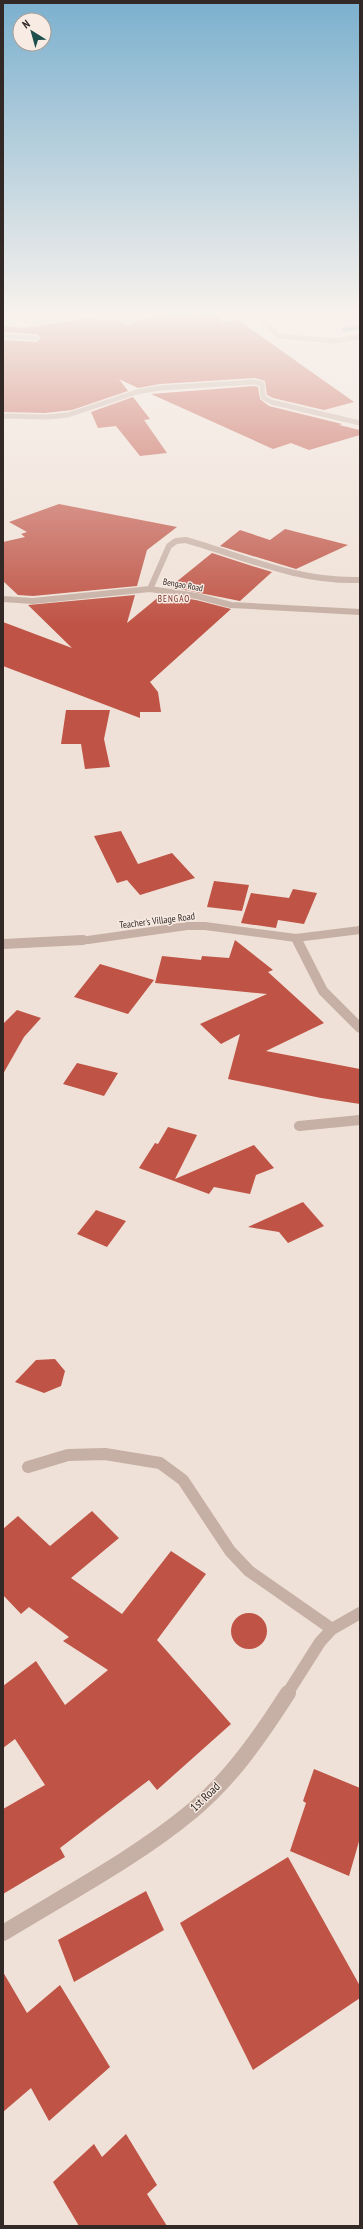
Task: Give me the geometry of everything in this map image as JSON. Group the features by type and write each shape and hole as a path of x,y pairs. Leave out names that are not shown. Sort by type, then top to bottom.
{"street":[{"path":"339,418 360,423"},
{"path":"150,589 169,546 176,541 186,540 299,576 331,582 360,580"},
{"name":"Bengao Road","path":"3,599 33,601 150,589 260,608 360,612"},
{"name":"Teacher's Village Road","path":"3,944 88,940 187,926 204,926 296,938 360,930"},
{"path":"296,938 323,991 360,1028"},
{"path":"299,1126 360,1120"},
{"path":"28,1467 68,1455 105,1454 160,1463 184,1480 230,1551 249,1571 332,1629"},
{"name":"1st Road","path":"3,1933 155,1839 193,1810 225,1778 266,1727 320,1642 332,1629 360,1613"}],"building":[{"path":"94,418 149,418 150,419 144,420 167,453 140,456 116,426 98,428"},
{"path":"204,418 318,418 360,430 360,435 309,450 291,443 273,449"},
{"path":"59,504 177,527 147,550 137,586 33,596 18,595 3,581 3,542 25,537 21,534 27,532 9,522"},
{"path":"285,529 348,545 296,569 220,546 240,530 270,540"},
{"path":"212,553 272,572 240,601 170,587"},
{"path":"135,595 127,623 161,595 196,600 231,609 150,682 158,692 161,712 140,712 140,718 3,666 3,622 72,648 28,605"},
{"path":"66,710 110,710 104,739 110,767 85,769 81,744 61,744"},
{"path":"121,831 138,864 172,853 195,878 140,895 127,880 117,883 94,836"},
{"path":"214,881 249,885 242,911 207,907"},
{"path":"293,889 317,893 304,924 278,920 276,928 241,923 251,893 289,898"},
{"path":"235,940 273,970 268,972 324,1023 266,1051 360,1069 360,1104 321,1098 228,1079 240,1034 221,1044 200,1024 267,994 155,983 162,956 201,960 202,956 229,958"},
{"path":"100,964 154,980 128,1014 74,997"},
{"path":"17,1010 41,1018 24,1037 3,1074 3,1024"},
{"path":"77,1063 118,1073 104,1096 63,1084"},
{"path":"168,1127 197,1135 175,1179 254,1145 274,1168 256,1175 250,1194 214,1187 209,1194 139,1168 155,1143 158,1144"},
{"path":"303,1202 324,1226 288,1243 279,1232 248,1227"},
{"path":"96,1210 126,1221 107,1247 77,1234"},
{"path":"55,1359 65,1371 61,1386 44,1393 15,1382 36,1360"},
{"path":"92,1511 119,1538 71,1578 122,1614 171,1551 206,1574 157,1640 231,1724 157,1790 149,1780 60,1848 65,1857 3,1894 3,1809 45,1785 15,1739 3,1748 3,1686 36,1661 65,1705 108,1670 63,1641 69,1637 29,1607 21,1614 3,1595 3,1529 18,1516 50,1546"},
{"path":"249,1613 259,1616 264,1621 267,1631 264,1641 259,1646 249,1649 239,1646 234,1641 231,1631 234,1621 239,1616"},
{"path":"314,1769 360,1788 360,1838 349,1876 290,1851 306,1803 303,1801"},
{"path":"288,1857 360,1986 360,1998 253,2070 180,1923"},
{"path":"146,1891 164,1930 74,1982 58,1940"},
{"path":"3,1972 27,2013 60,1985 110,2067 49,2121 31,2088 3,2112"},
{"path":"126,2134 157,2185 147,2194 167,2226 79,2226 53,2182 94,2144 102,2157"}],"district":[{"name":"BENGAO","path":"174,599"}]}
